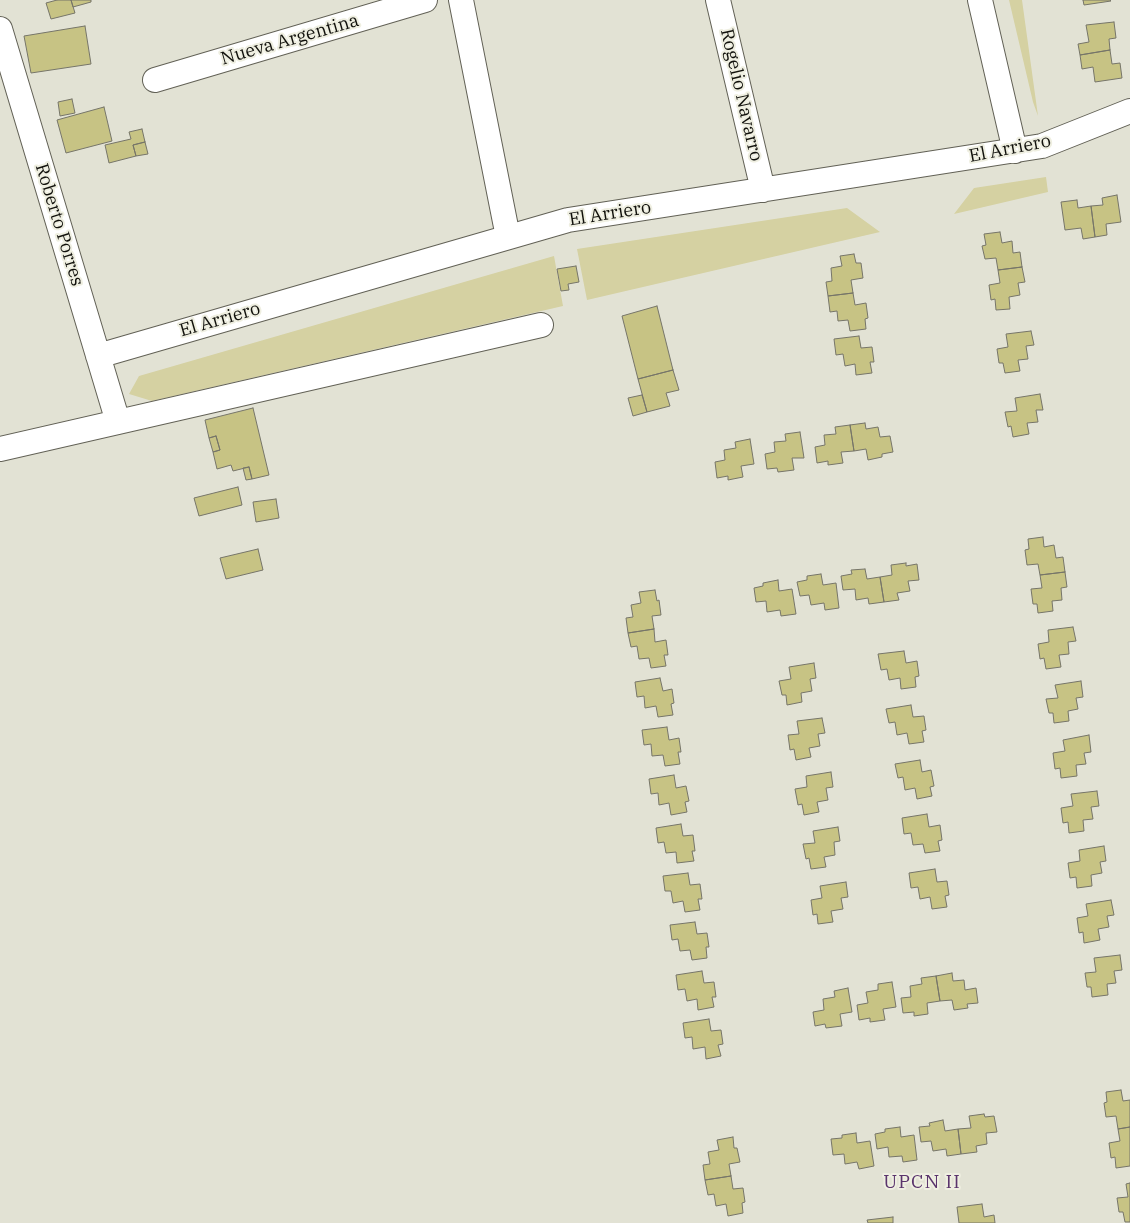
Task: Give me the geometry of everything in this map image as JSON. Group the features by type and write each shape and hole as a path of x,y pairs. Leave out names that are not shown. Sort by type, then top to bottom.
{"street":[{"name":"Nueva Argentina","path":"155,80 425,0"},
{"path":"461,0 508,237"},
{"name":"Rogelio Navarro","path":"718,0 763,190"},
{"path":"980,0 1015,150"},
{"name":"Roberto Porres","path":"0,28 118,422"},
{"name":"El Arriero","path":"98,356 568,220 1042,146 1130,111"},
{"path":"0,449 540,325"}],"shaded area":[{"path":"1009,0 1022,0 1038,116 1033,102"},
{"path":"1046,177 1048,192 954,214 974,188"},
{"path":"847,208 880,232 587,300 577,249"},
{"path":"554,256 563,306 152,401 129,394 139,376"}],"building":[{"path":"57,0 71,0 75,13 51,19 46,3"},
{"path":"71,0 91,0 91,2 73,7"},
{"path":"1083,0 1110,0 1111,1 1084,5"},
{"path":"1114,22 1116,38 1109,39 1110,50 1080,55 1078,44 1089,42 1086,25"},
{"path":"85,26 91,64 31,73 24,36"},
{"path":"1110,50 1112,64 1120,63 1122,78 1095,82 1093,67 1082,69 1080,55"},
{"path":"72,99 75,113 60,116 58,102"},
{"path":"104,107 112,141 66,153 57,120"},
{"path":"142,129 145,142 133,145 136,156 109,163 105,145 131,139 129,132"},
{"path":"145,142 148,154 136,156 133,145"},
{"path":"1117,195 1121,222 1106,224 1107,235 1095,237 1091,206 1103,205 1102,198"},
{"path":"1077,200 1078,208 1091,206 1095,237 1083,239 1081,228 1065,230 1061,202"},
{"path":"1000,232 1002,243 1012,241 1013,253 1020,252 1022,267 998,270 996,258 985,259 982,246 986,245 984,234"},
{"path":"854,254 856,263 861,263 863,278 851,280 853,293 828,296 826,282 832,281 831,268 842,266 840,256"},
{"path":"576,266 579,282 568,284 569,290 561,291 557,269"},
{"path":"1022,267 1025,282 1018,283 1020,295 1009,297 1010,309 996,310 995,299 991,300 989,285 1000,283 998,270"},
{"path":"853,293 855,305 866,303 868,318 865,319 866,329 850,331 848,320 838,321 837,311 830,312 828,296"},
{"path":"657,306 673,370 638,379 622,316"},
{"path":"1031,331 1034,345 1026,346 1028,359 1018,360 1020,371 1005,373 1003,363 999,363 997,349 1008,347 1006,334"},
{"path":"859,336 861,348 872,347 874,362 870,362 872,373 856,375 855,364 845,366 843,354 836,355 834,339"},
{"path":"673,370 679,390 666,393 670,406 647,412 638,379"},
{"path":"1040,394 1043,410 1036,410 1038,422 1027,423 1029,434 1013,437 1011,426 1008,427 1005,412 1017,411 1015,398"},
{"path":"642,395 647,412 633,416 628,398"},
{"path":"253,408 269,475 252,479 249,467 233,471 231,465 217,469 213,452 220,450 216,436 209,438 205,420"},
{"path":"865,423 866,429 878,427 880,437 890,436 893,452 868,460 866,449 854,451 850,425"},
{"path":"850,425 854,451 841,452 843,463 828,465 828,461 817,463 815,447 825,445 824,435 836,434 835,427"},
{"path":"800,432 804,458 792,458 794,470 778,472 777,468 767,469 765,454 775,452 774,442 786,441 785,434"},
{"path":"216,436 220,450 213,452 209,438"},
{"path":"750,439 754,464 741,466 743,477 728,480 728,476 717,478 715,462 725,460 724,450 736,448 735,442"},
{"path":"249,467 252,479 246,480 243,468"},
{"path":"238,487 242,505 199,516 194,498"},
{"path":"276,499 279,518 256,522 253,502"},
{"path":"1043,537 1044,547 1054,545 1056,558 1063,557 1065,572 1040,575 1038,564 1027,565 1025,550 1029,549 1028,539"},
{"path":"258,549 263,570 226,579 220,558"},
{"path":"906,563 906,566 917,564 919,580 908,581 910,591 897,593 899,600 884,602 880,577 892,575 891,565"},
{"path":"865,569 867,579 880,577 884,602 869,604 868,598 856,600 855,589 843,590 841,576 852,574 851,570"},
{"path":"1065,572 1067,587 1061,588 1062,600 1052,601 1053,611 1038,613 1037,604 1033,604 1031,589 1042,588 1040,575"},
{"path":"821,574 823,585 836,583 839,608 825,610 824,603 811,605 809,595 800,596 797,582 807,580 807,576"},
{"path":"778,580 779,591 792,589 796,614 781,616 780,610 767,612 766,601 756,602 754,588 763,586 763,583"},
{"path":"655,590 657,601 659,600 661,615 652,616 654,629 628,633 626,618 633,617 631,605 641,603 639,592"},
{"path":"1073,627 1076,641 1068,642 1069,654 1059,655 1061,667 1046,669 1044,658 1040,659 1038,644 1049,642 1048,630"},
{"path":"654,629 655,642 666,640 668,655 664,655 666,666 651,668 649,658 639,659 637,646 631,647 628,633"},
{"path":"904,651 906,663 917,661 919,676 915,677 916,687 901,689 900,678 889,680 887,669 881,670 878,654"},
{"path":"814,663 816,678 810,679 812,691 801,693 802,702 787,705 786,695 782,695 779,681 791,679 789,667"},
{"path":"660,678 663,691 672,689 674,703 671,704 673,715 658,717 656,706 645,708 644,696 637,697 635,682"},
{"path":"1081,681 1083,697 1076,698 1078,709 1068,711 1069,721 1054,723 1053,713 1049,713 1046,699 1058,698 1055,685"},
{"path":"911,705 913,717 924,716 926,730 922,731 924,742 909,744 907,733 897,735 895,722 889,723 886,709"},
{"path":"822,718 825,733 818,734 820,746 809,748 811,757 796,760 794,749 790,750 788,735 799,734 797,721"},
{"path":"667,727 669,740 679,738 681,752 678,752 680,764 665,766 663,755 652,756 651,744 644,745 642,730"},
{"path":"1089,735 1091,752 1084,753 1086,764 1076,765 1077,776 1061,778 1060,768 1055,769 1053,753 1065,751 1063,740"},
{"path":"920,760 922,772 931,770 934,786 930,787 932,796 917,799 915,788 905,790 903,777 898,778 895,764"},
{"path":"831,772 833,787 826,788 828,800 817,802 819,812 804,815 802,804 798,805 795,789 807,787 806,776"},
{"path":"674,775 676,788 686,786 689,801 685,802 687,812 671,815 669,803 659,805 658,793 651,794 649,779"},
{"path":"1097,791 1099,806 1091,807 1093,819 1083,820 1084,831 1069,833 1068,822 1063,823 1061,808 1073,806 1071,794"},
{"path":"927,814 929,827 940,825 942,840 938,841 940,851 925,853 923,844 913,845 911,833 904,834 902,818"},
{"path":"681,824 683,836 693,835 695,851 692,851 694,861 677,863 676,852 666,853 664,842 658,843 656,828"},
{"path":"838,827 840,841 834,842 835,855 824,857 826,867 811,869 809,858 806,859 803,844 815,843 813,831"},
{"path":"1104,846 1106,861 1100,862 1102,873 1091,875 1092,886 1077,888 1076,877 1070,878 1068,863 1080,861 1079,850"},
{"path":"935,869 937,882 947,881 949,895 945,896 947,907 932,909 930,897 920,899 918,887 911,888 909,873"},
{"path":"688,873 690,885 700,884 702,899 698,899 700,910 685,912 683,901 673,903 671,891 665,891 663,876"},
{"path":"846,882 848,897 841,898 843,909 831,911 833,922 818,924 817,914 813,915 811,900 822,898 820,886"},
{"path":"1111,900 1114,915 1107,916 1109,927 1098,929 1100,940 1084,943 1083,932 1079,933 1077,918 1088,916 1086,904"},
{"path":"695,922 697,934 707,933 709,947 706,947 707,958 692,960 690,950 680,951 678,939 672,940 670,925"},
{"path":"1120,955 1122,970 1114,971 1116,983 1107,984 1108,995 1092,997 1091,987 1087,987 1085,973 1096,972 1094,958"},
{"path":"702,971 704,983 714,982 716,997 712,997 714,1007 698,1010 697,999 687,1001 685,989 678,990 676,975"},
{"path":"952,973 953,981 964,980 965,990 976,988 978,1003 967,1004 968,1008 954,1010 952,1000 940,1001 936,976"},
{"path":"936,976 940,1001 927,1003 928,1014 914,1016 914,1012 903,1013 901,998 911,997 910,986 922,984 921,978"},
{"path":"892,982 896,1007 883,1009 885,1020 870,1022 870,1018 859,1020 857,1005 868,1003 866,992 878,990 878,984"},
{"path":"848,988 852,1012 840,1014 842,1026 826,1028 825,1024 815,1026 813,1012 824,1010 823,999 835,997 834,991"},
{"path":"709,1019 711,1031 721,1030 723,1044 718,1045 721,1056 706,1059 705,1047 693,1049 692,1037 685,1038 683,1023"},
{"path":"1121,1090 1123,1101 1130,1100 1130,1127 1118,1129 1116,1116 1106,1117 1104,1103 1107,1102 1106,1092"},
{"path":"984,1114 985,1117 994,1116 997,1132 986,1133 987,1144 976,1146 977,1152 961,1154 958,1129 971,1128 969,1116"},
{"path":"943,1120 945,1131 958,1129 961,1154 947,1156 946,1149 933,1151 931,1141 921,1142 919,1127 930,1126 929,1123"},
{"path":"900,1127 901,1137 914,1135 917,1160 903,1162 902,1156 889,1157 888,1147 877,1149 875,1134 885,1132 885,1129"},
{"path":"1130,1127 1130,1166 1116,1168 1115,1157 1111,1158 1109,1143 1120,1141 1118,1129"},
{"path":"856,1133 857,1143 870,1141 874,1166 859,1169 857,1162 845,1164 844,1154 833,1155 831,1139 842,1138 842,1135"},
{"path":"733,1137 734,1148 737,1148 740,1162 729,1164 731,1176 705,1180 703,1165 710,1164 708,1152 719,1150 717,1140"},
{"path":"731,1176 733,1189 743,1188 745,1202 742,1203 743,1213 728,1216 726,1204 716,1206 714,1194 708,1195 705,1180"},
{"path":"1130,1183 1130,1222 1125,1222 1123,1212 1119,1212 1117,1198 1128,1197 1126,1184"},
{"path":"982,1204 984,1217 994,1215 995,1223 959,1223 957,1207"},
{"path":"893,1217 893,1223 868,1223 867,1220"}],"district":[{"name":"UPCN II","path":"922,1183"}]}
